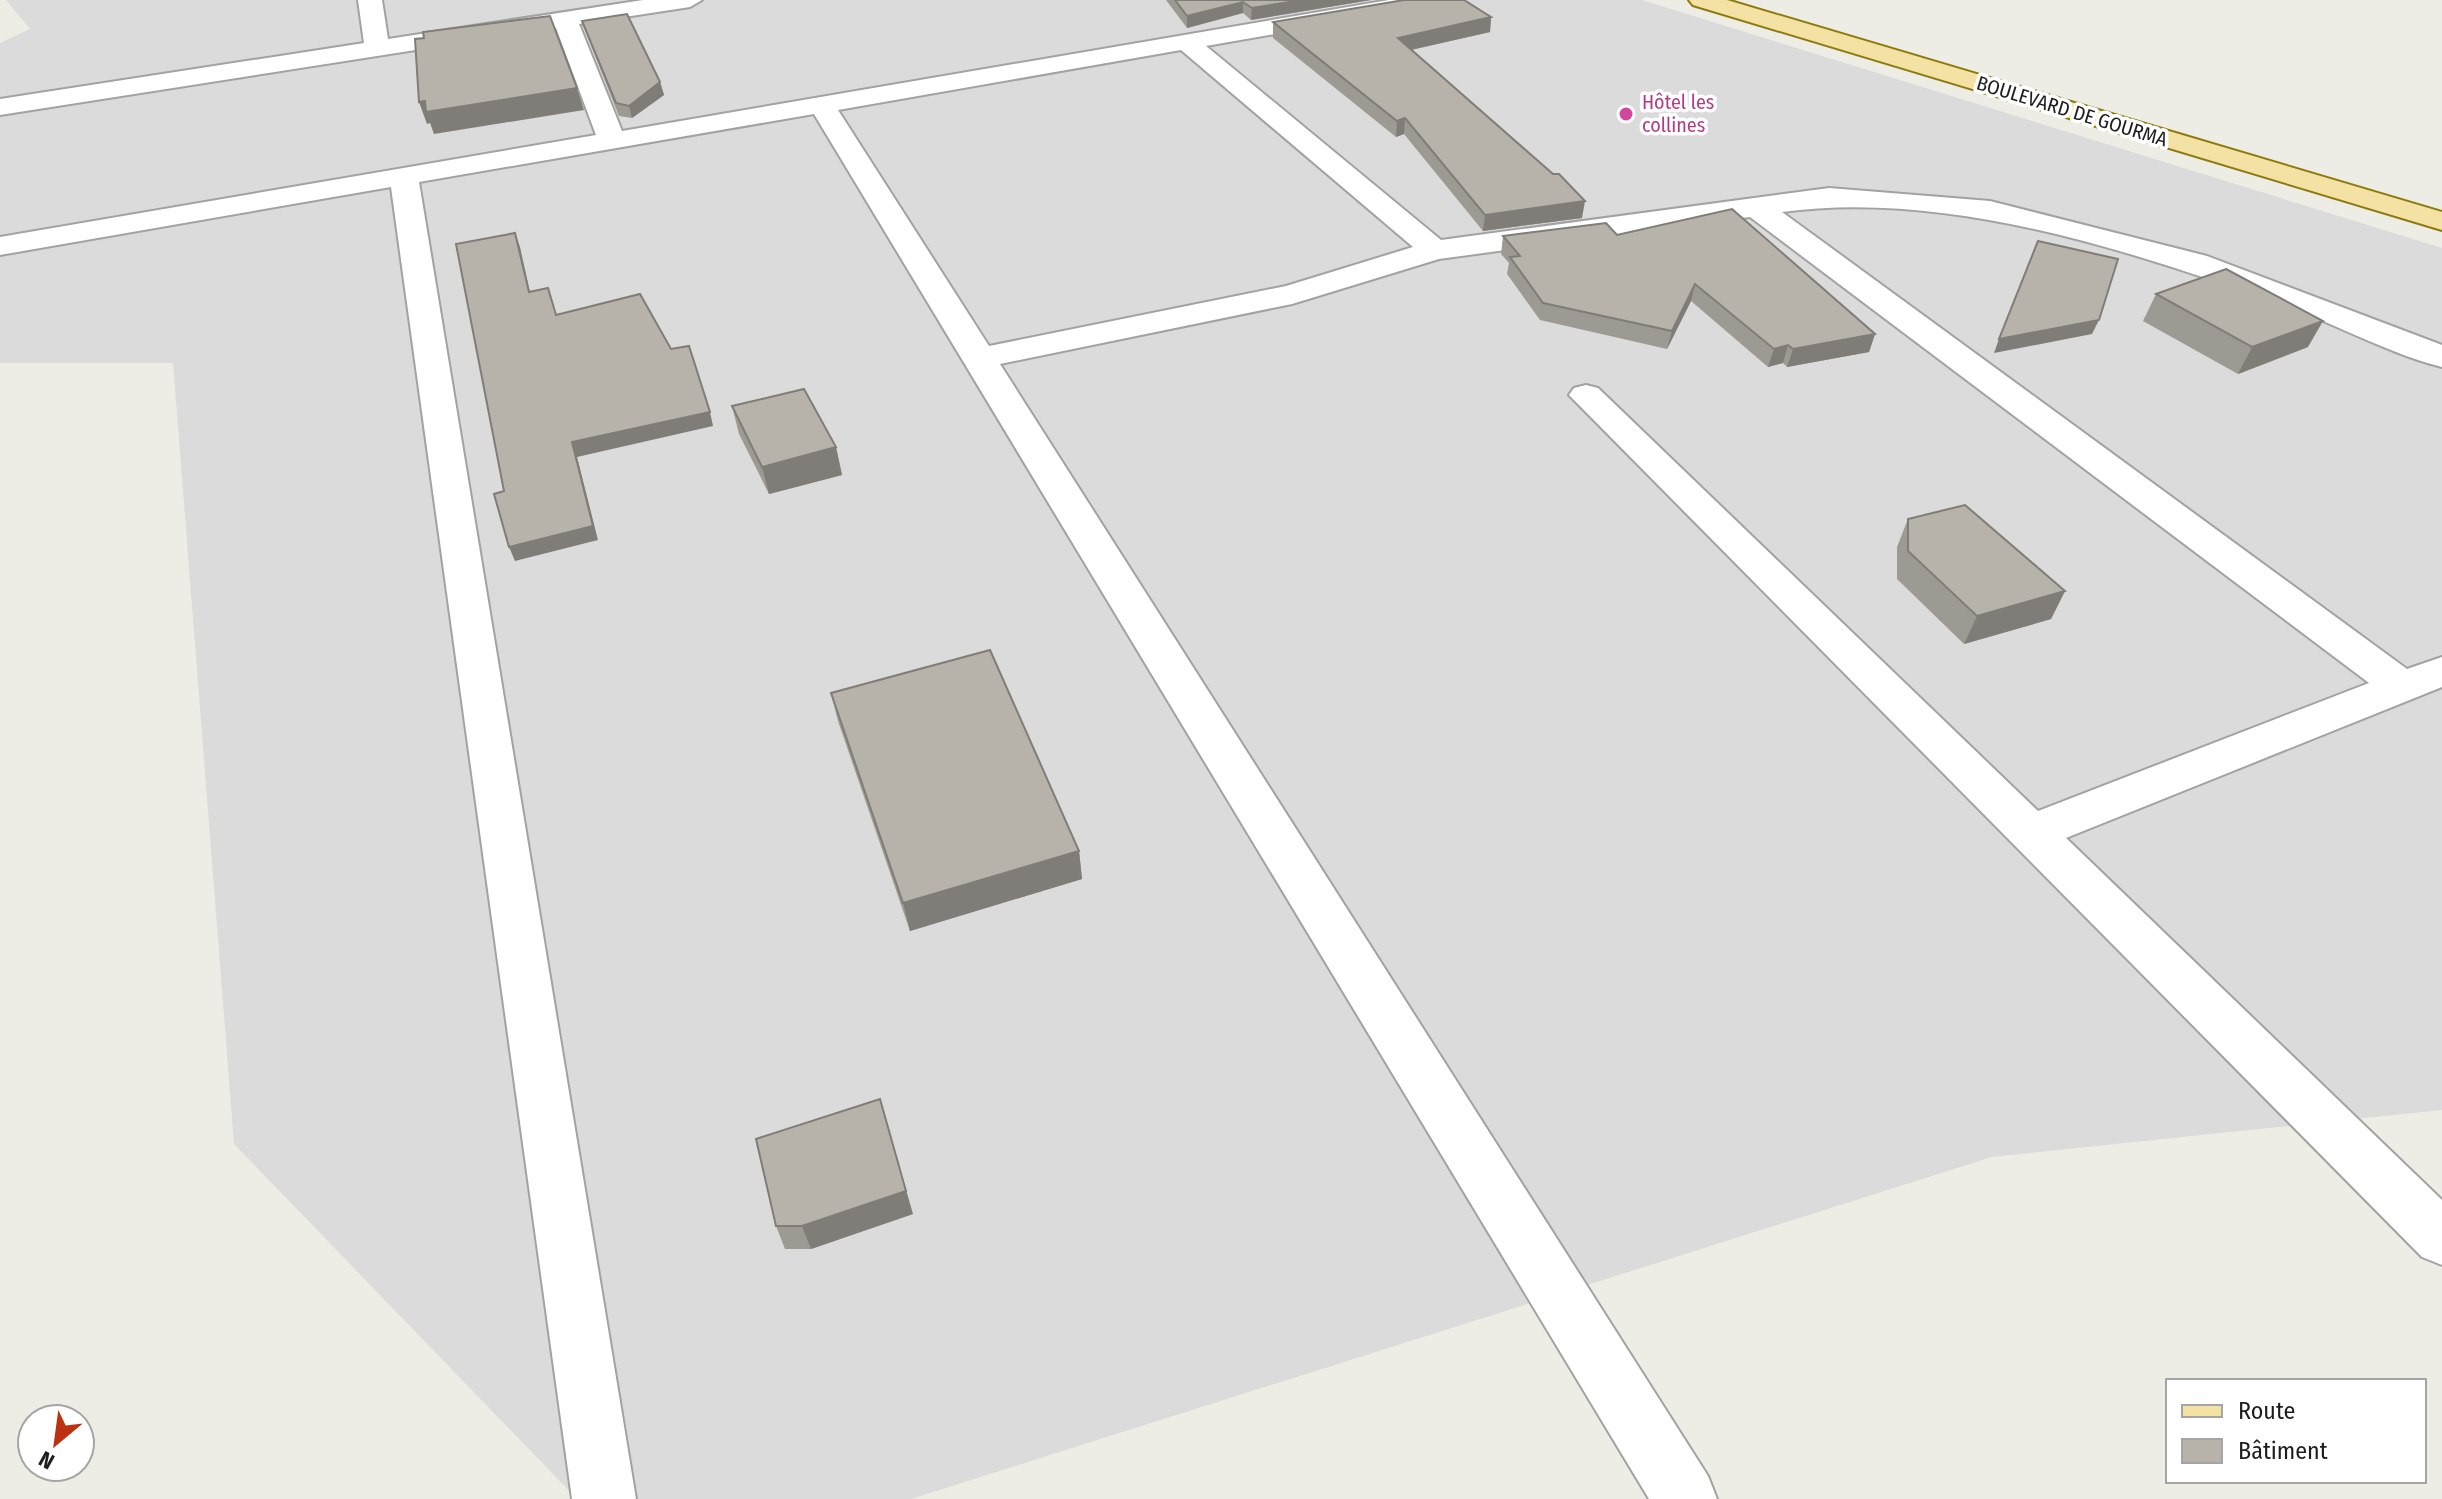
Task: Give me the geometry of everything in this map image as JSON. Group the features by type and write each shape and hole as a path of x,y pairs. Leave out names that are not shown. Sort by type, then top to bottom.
{"main road":[{"name":"BOULEVARD DE GOURMA","path":"1701,0 2442,221"}],"street":[{"path":"370,0 377,48"},
{"path":"0,107 690,0"},
{"path":"0,246 1431,0"},
{"path":"565,19 612,141"},
{"path":"1186,42 1435,250"},
{"path":"822,105 1685,1499"},
{"path":"404,177 604,1499"},
{"path":"979,358 1292,294 1435,250 1829,197 1990,210 2196,263 2376,329 2442,357"},
{"path":"1757,208 2423,679"},
{"path":"1586,395 2442,1238"},
{"path":"2031,833 2423,679"}],"shaded area":[{"path":"6,0 1642,0 2442,248 2442,1110 1992,1157 911,1499 577,1499 234,1144 173,363 0,363 0,43 30,29"}],"building":[{"path":"1175,0 1302,0 1252,8 1243,2 1187,16"},
{"path":"1404,0 1464,0 1491,17 1398,38 1553,174 1559,174 1585,201 1485,215 1405,118 1397,121 1273,22"},
{"path":"627,14 660,82 629,106 616,103 582,21"},
{"path":"550,16 577,88 426,112 425,101 419,102 415,39 424,38 423,32"},
{"path":"1732,209 1875,334 1793,349 1788,345 1774,349 1695,284 1672,331 1543,303 1510,257 1520,256 1503,236 1606,223 1617,235"},
{"path":"515,233 529,292 548,288 556,315 640,294 671,349 689,346 710,412 572,442 593,526 509,547 494,494 504,491 456,244"},
{"path":"2038,241 2118,259 2099,320 1999,339"},
{"path":"2226,269 2323,321 2252,347 2156,294"},
{"path":"804,389 836,447 762,467 732,406"},
{"path":"1965,505 2065,591 1977,616 1908,551 1908,519"},
{"path":"990,650 1079,851 903,903 831,693"},
{"path":"880,1099 906,1191 802,1226 776,1226 756,1139"}],"place":[{"name":"Hôtel les collines","path":"1626,114"}]}
